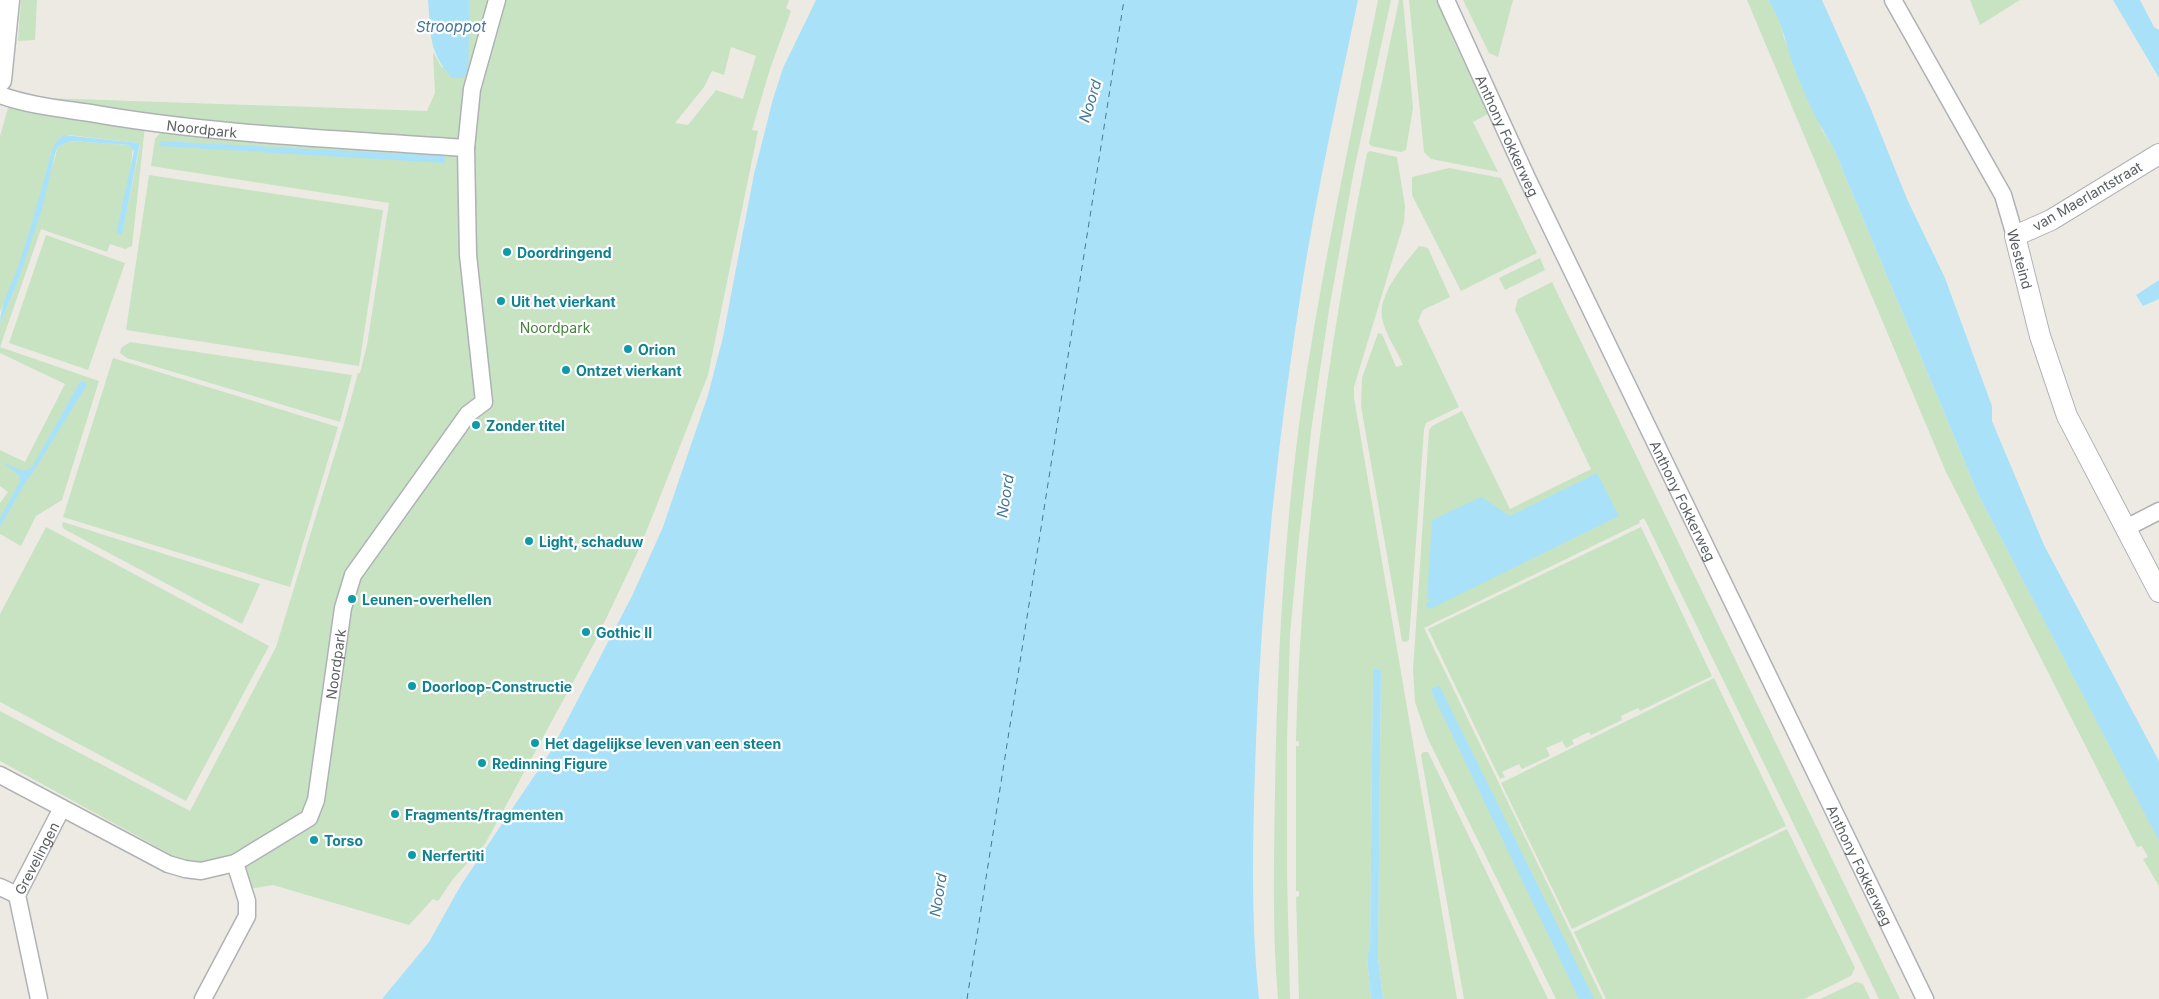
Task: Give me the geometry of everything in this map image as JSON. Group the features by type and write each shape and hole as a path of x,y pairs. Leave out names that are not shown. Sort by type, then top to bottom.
{"main road":[{"path":"0,80 8,0"}],"street":[{"name":"Noordpark","path":"0,775 168,864 185,869 201,871 235,863 309,818 316,800 343,608 353,575 468,414 484,402 468,255 466,148 472,89 497,0"},
{"name":"Anthony Fokkerweg","path":"1446,0 1526,178 1925,999"},
{"name":"Westeind","path":"1893,0 2003,195 2040,336 2067,416 2159,592"},
{"name":"Noordpark","path":"0,95 48,106 202,130 466,148"},
{"name":"van Maerlantstraat","path":"2015,236 2051,220 2159,154"},
{"path":"2126,528 2159,511"},
{"name":"Grevelingen","path":"40,999 17,895 62,808"},
{"path":"203,999 247,916 247,901 235,863"},
{"path":"0,887 17,895"}],"green space":[{"path":"21,0 37,0 35,40 18,41"},
{"name":"Noordpark","path":"470,0 789,0 786,8 791,11 770,69 752,130 758,131 708,375 641,545 596,640 485,844 453,879 438,901 433,899 409,925 273,885 249,889 245,877 169,857 170,854 0,761 0,711 190,811 276,647 358,373 360,373 367,345 389,203 151,166 155,139 160,133 169,132 223,139 232,138 212,123 46,98 427,111 435,93 433,52 442,68 468,17","holes":["731,47 756,56 743,99 716,90 688,125 675,123 704,87 712,71 724,75"]},
{"path":"1378,0 1391,0 1354,170 1329,310 1312,424 1299,538 1290,635 1287,742 1287,873 1290,999 1278,999 1274,896 1276,743 1282,597 1290,500 1302,403 1319,302 1337,201"},
{"path":"1399,0 1403,0 1413,108 1406,150 1401,152 1371,146 1369,143"},
{"path":"1409,0 1438,0 1451,35 1488,114 1473,122 1498,172 1431,159 1424,152"},
{"path":"1463,0 1513,0 1498,57 1489,53"},
{"path":"1747,0 1768,0 1780,19 1784,38 1822,130 1833,147 1979,496 2159,840 2159,886 2143,859 2148,857 2142,846 2137,847 1946,472"},
{"path":"1970,0 2020,0 1980,25"},
{"path":"13,106 145,126 132,246 125,249 110,244 107,252 41,229 0,347 0,324 17,284 58,147 70,141 129,145 133,148 122,234 140,146 140,143 68,135 51,153 37,208 13,283 0,312 0,136 8,108"},
{"path":"1370,151 1397,157 1405,206 1404,222 1354,387 1354,398 1457,999 1383,999 1378,958 1381,670 1375,668 1373,669 1370,945 1367,958 1371,999 1299,999 1296,897 1299,896 1299,891 1296,891 1296,746 1299,746 1299,742 1296,741 1299,667 1310,519 1340,299 1367,153"},
{"path":"1449,168 1501,178 1537,253 1461,291 1412,195 1412,177"},
{"path":"149,175 383,210 359,366 126,330"},
{"path":"46,235 125,263 88,370 9,343"},
{"path":"1419,246 1428,248 1450,297 1423,310 1418,321 1459,407 1426,423 1424,429 1409,640 1405,642 1402,641 1361,406 1362,378 1378,333 1382,334 1396,367 1403,365 1386,330 1382,318 1382,308 1388,289"},
{"path":"1540,258 1545,270 1505,290 1499,278"},
{"path":"1552,282 1900,999 1879,999 1644,518 1639,521 1640,523 1424,628 1603,999 1556,999 1427,737 1415,702 1413,670 1429,430 1432,426 1462,411 1510,509 1591,469 1515,310 1518,299"},
{"path":"130,342 352,375 340,422 127,358 120,353 121,348"},
{"path":"0,347 99,381 62,500 36,516 21,546 0,534 0,503 8,492 0,486 0,450 25,462 65,384 0,353"},
{"path":"113,358 338,427 290,587 63,517"},
{"path":"63,522 260,584 242,624 64,529 62,526"},
{"path":"46,527 269,646 186,801 0,702 0,614"},
{"path":"1641,527 1712,676 1640,711 1638,708 1621,716 1622,720 1591,735 1589,732 1572,740 1574,744 1566,748 1562,741 1546,748 1550,756 1522,769 1519,764 1502,772 1505,777 1500,779 1428,629"},
{"path":"1714,678 1786,826 1572,929 1501,783"},
{"path":"1423,752 1428,752 1548,999 1464,999 1421,755"},
{"path":"1787,829 1855,968 1851,976 1804,999 1606,999 1574,932"},
{"path":"1856,982 1863,984 1870,999 1820,999"}],"water":[{"name":"Strooppot","path":"428,0 470,0 468,73 462,78 452,78 444,69 435,51 432,42"},
{"name":"Noord","path":"816,0 1358,0 1304,273 1279,448 1267,565 1259,682 1254,806 1253,902 1259,999 382,999 429,942 461,885 551,751 632,596 663,527 708,395 723,337 754,174 773,99 783,68"},
{"path":"1768,0 1822,0 1870,107 1907,199 1945,278 1992,406 1992,421 2044,545 2159,761 2159,841 1979,496 1833,147 1804,91 1779,21"},
{"path":"2113,0 2140,0 2154,27 2159,30 2159,78"},
{"path":"63,135 140,143 122,235 116,233 134,151 129,145 70,141 58,147 42,209 17,284 0,324 4,302 16,273 51,153 54,145"},
{"path":"160,141 444,156 446,159 444,163 159,146"},
{"path":"2159,280 2159,299 2143,306 2136,295"},
{"path":"80,382 85,382 87,385 25,483 0,527 0,518 20,481 20,476 2,462 23,471 32,467"},
{"path":"1597,473 1619,516 1430,609 1427,607 1426,604 1431,600 1427,599 1432,520 1481,497 1510,516"},
{"path":"1373,669 1381,670 1378,958 1383,999 1371,999 1367,958 1370,945"},
{"path":"1437,686 1440,687 1594,999 1579,999 1434,697 1431,689"}],"ferry route":[{"path":"967,999 1124,0"}],"place":[{"name":"Doordringend","path":"507,252"},
{"name":"Uit het vierkant","path":"501,301"},
{"name":"Orion","path":"628,349"},
{"name":"Ontzet vierkant","path":"566,370"},
{"name":"Zonder titel","path":"476,425"},
{"name":"Light, schaduw","path":"529,541"},
{"name":"Leunen-overhellen","path":"352,599"},
{"name":"Gothic II","path":"586,632"},
{"name":"Doorloop-Constructie","path":"412,686"},
{"name":"Het dagelijkse leven van een steen","path":"535,743"},
{"name":"Redinning Figure","path":"482,763"},
{"name":"Fragments/fragmenten","path":"395,814"},
{"name":"Torso","path":"314,840"},
{"name":"Nerfertiti","path":"412,855"}]}
